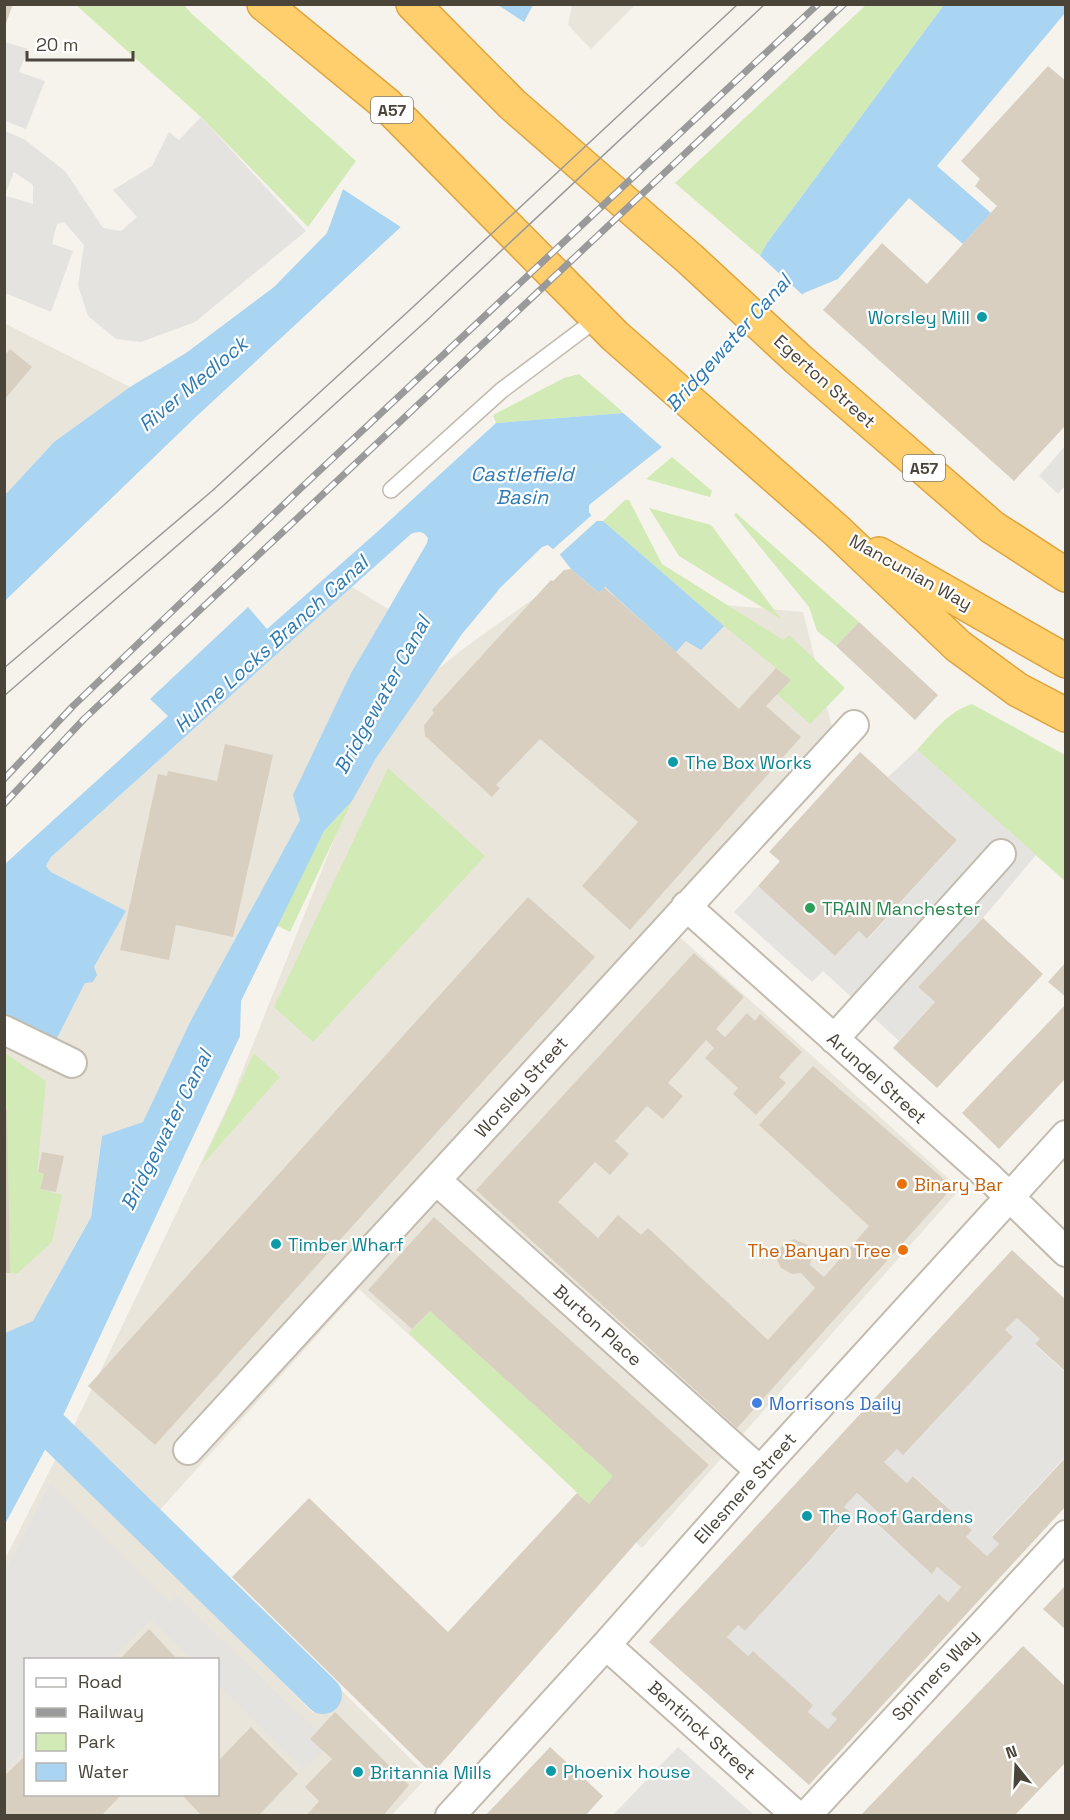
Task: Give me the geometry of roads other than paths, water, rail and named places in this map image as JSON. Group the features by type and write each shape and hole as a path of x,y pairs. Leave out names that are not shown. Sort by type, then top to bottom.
{"highway":[{"name":"A57","path":"264,4 386,104 607,327 836,530 958,646 1018,690 1065,715"},
{"name":"A57","path":"300,4 330,58"},
{"name":"Egerton Street","path":"413,4 512,104 690,259 790,351 992,527 1065,574"},
{"name":"Mancunian Way","path":"836,530 1065,661"}],"street":[{"name":"Worsley Street","path":"188,1450 854,725"},
{"path":"834,1040 1001,854"},
{"name":"Arundel Street","path":"686,906 1010,1197 1065,1252"},
{"path":"4,1030 72,1063"},
{"name":"Ellesmere Street","path":"450,1815 1065,1135"},
{"name":"Burton Place","path":"436,1180 760,1471"},
{"name":"Spinners Way","path":"806,1815 1065,1535"},
{"name":"Bentinck Street","path":"606,1645 796,1815"}],"lane":[{"path":"391,490 502,390 607,327"}],"water":[{"path":"498,5 533,5 524,22"},
{"name":"Castlefield Basin","path":"944,5 1065,5 1065,13 937,166 991,213 963,244 909,198 838,279 804,293 662,447 589,505 589,512 595,521 603,521 724,626 701,650 686,641 676,652 605,587 599,593 548,545 542,547 501,587 462,634 376,758 352,801 324,831 241,1001 240,1036 60,1422 5,1524 5,1333 33,1321 91,1217 102,1136 143,1122 190,1022 300,820 293,795 351,673 428,538 421,532 411,534 51,857 46,866 51,872 126,911 94,967 97,975 93,982 85,983 54,1044 5,1016 5,864 168,716 150,699 248,607 267,629 496,423 624,413 760,256 767,243"},
{"name":"River Medlock","path":"343,189 401,227 196,417 5,601 5,495 54,442 130,387 186,353 274,287 327,233"}],"waterway":[{"path":"19,1412 52,1430 323,1695"}],"tram line":[{"path":"4,668 212,491 738,4"},
{"path":"4,696 224,505 425,322 765,4"}],"railway":[{"path":"4,779 73,706 301,488 818,4"},
{"path":"4,804 84,719 844,4"}],"place":[{"name":"Worsley Mill","path":"982,317"},
{"name":"The Box Works","path":"673,762"},
{"name":"TRAIN Manchester","path":"810,908"},
{"name":"Binary Bar","path":"902,1184"},
{"name":"Timber Wharf","path":"276,1244"},
{"name":"The Banyan Tree","path":"903,1250"},
{"name":"Morrisons Daily","path":"757,1403"},
{"name":"The Roof Gardens","path":"807,1516"},
{"name":"Phoenix house","path":"551,1771"},
{"name":"Britannia Mills","path":"358,1772"}],"water label":[{"name":"Bridgewater Canal","path":"728,343"},
{"name":"Hulme Locks Branch Canal","path":"271,644"},
{"name":"Bridgewater Canal","path":"382,695"},
{"name":"Bridgewater Canal","path":"166,1130"}]}
